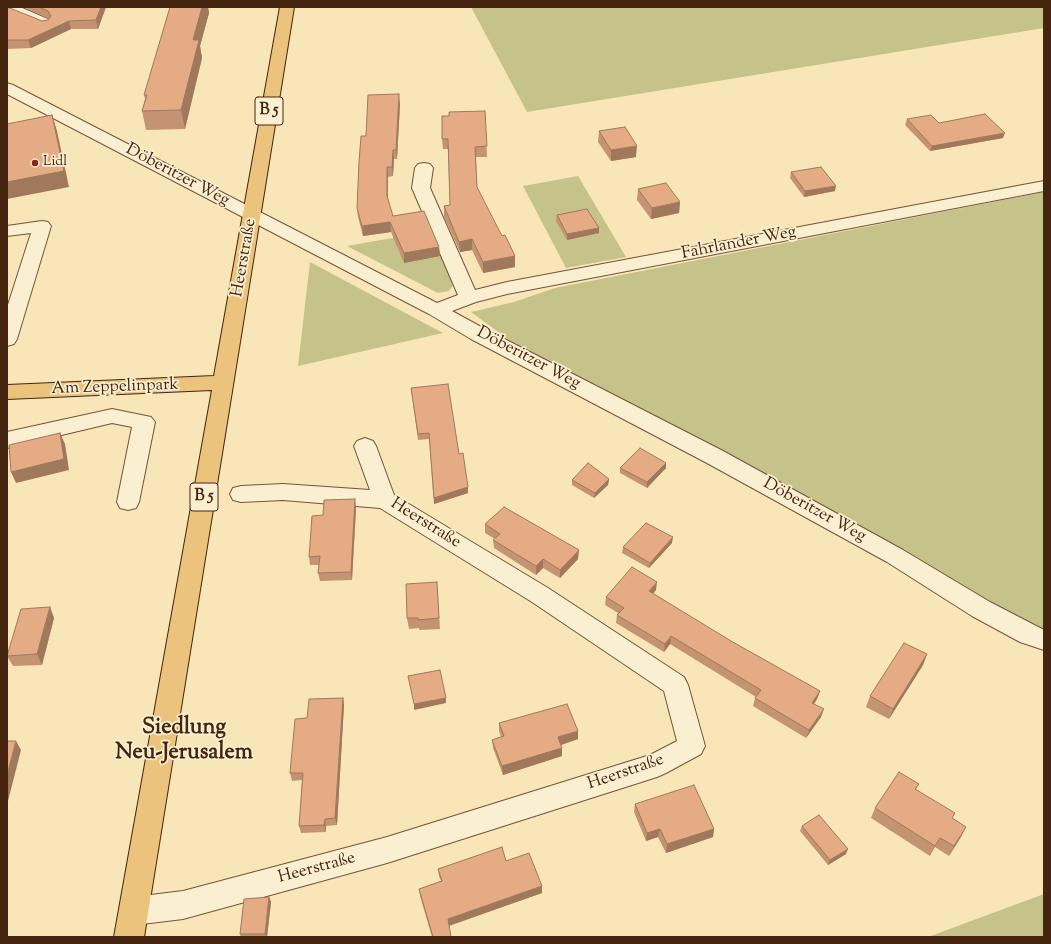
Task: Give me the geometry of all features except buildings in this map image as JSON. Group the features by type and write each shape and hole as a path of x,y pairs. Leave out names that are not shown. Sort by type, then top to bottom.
{"main road":[{"name":"Heerstraße","path":"130,937 287,7"},
{"name":"Am Zeppelinpark","path":"7,392 223,383"}],"street":[{"path":"7,11 15,10 45,24"},
{"name":"Döberitzer Weg","path":"7,88 436,310 478,334 715,457 833,520 981,609 1029,635 1044,640"},
{"path":"424,168 421,188 468,298"},
{"name":"Fahrlander Weg","path":"436,310 468,298 507,288 1044,186"},
{"path":"7,231 42,226 7,339"},
{"path":"7,440 112,416 144,422 128,502"},
{"name":"Heerstraße","path":"134,911 183,905 387,850 657,765 692,746 675,685 540,596 385,500 365,446"},
{"path":"241,494 283,492 385,500"}],"shaded area":[{"path":"471,7 1044,7 1044,28 527,112"},
{"path":"578,176 626,257 566,268 523,186"},
{"path":"1044,192 1044,631 984,605 621,401 509,340 471,312 514,302 555,288"},
{"path":"432,231 455,282 449,291 438,293 347,246"},
{"path":"310,262 443,333 298,366"},
{"path":"1044,894 1044,937 928,937"}],"place":[{"name":"Lidl","path":"35,163"}],"district":[{"name":"Siedlung Neu-Jerusalem","path":"184,742"}]}
